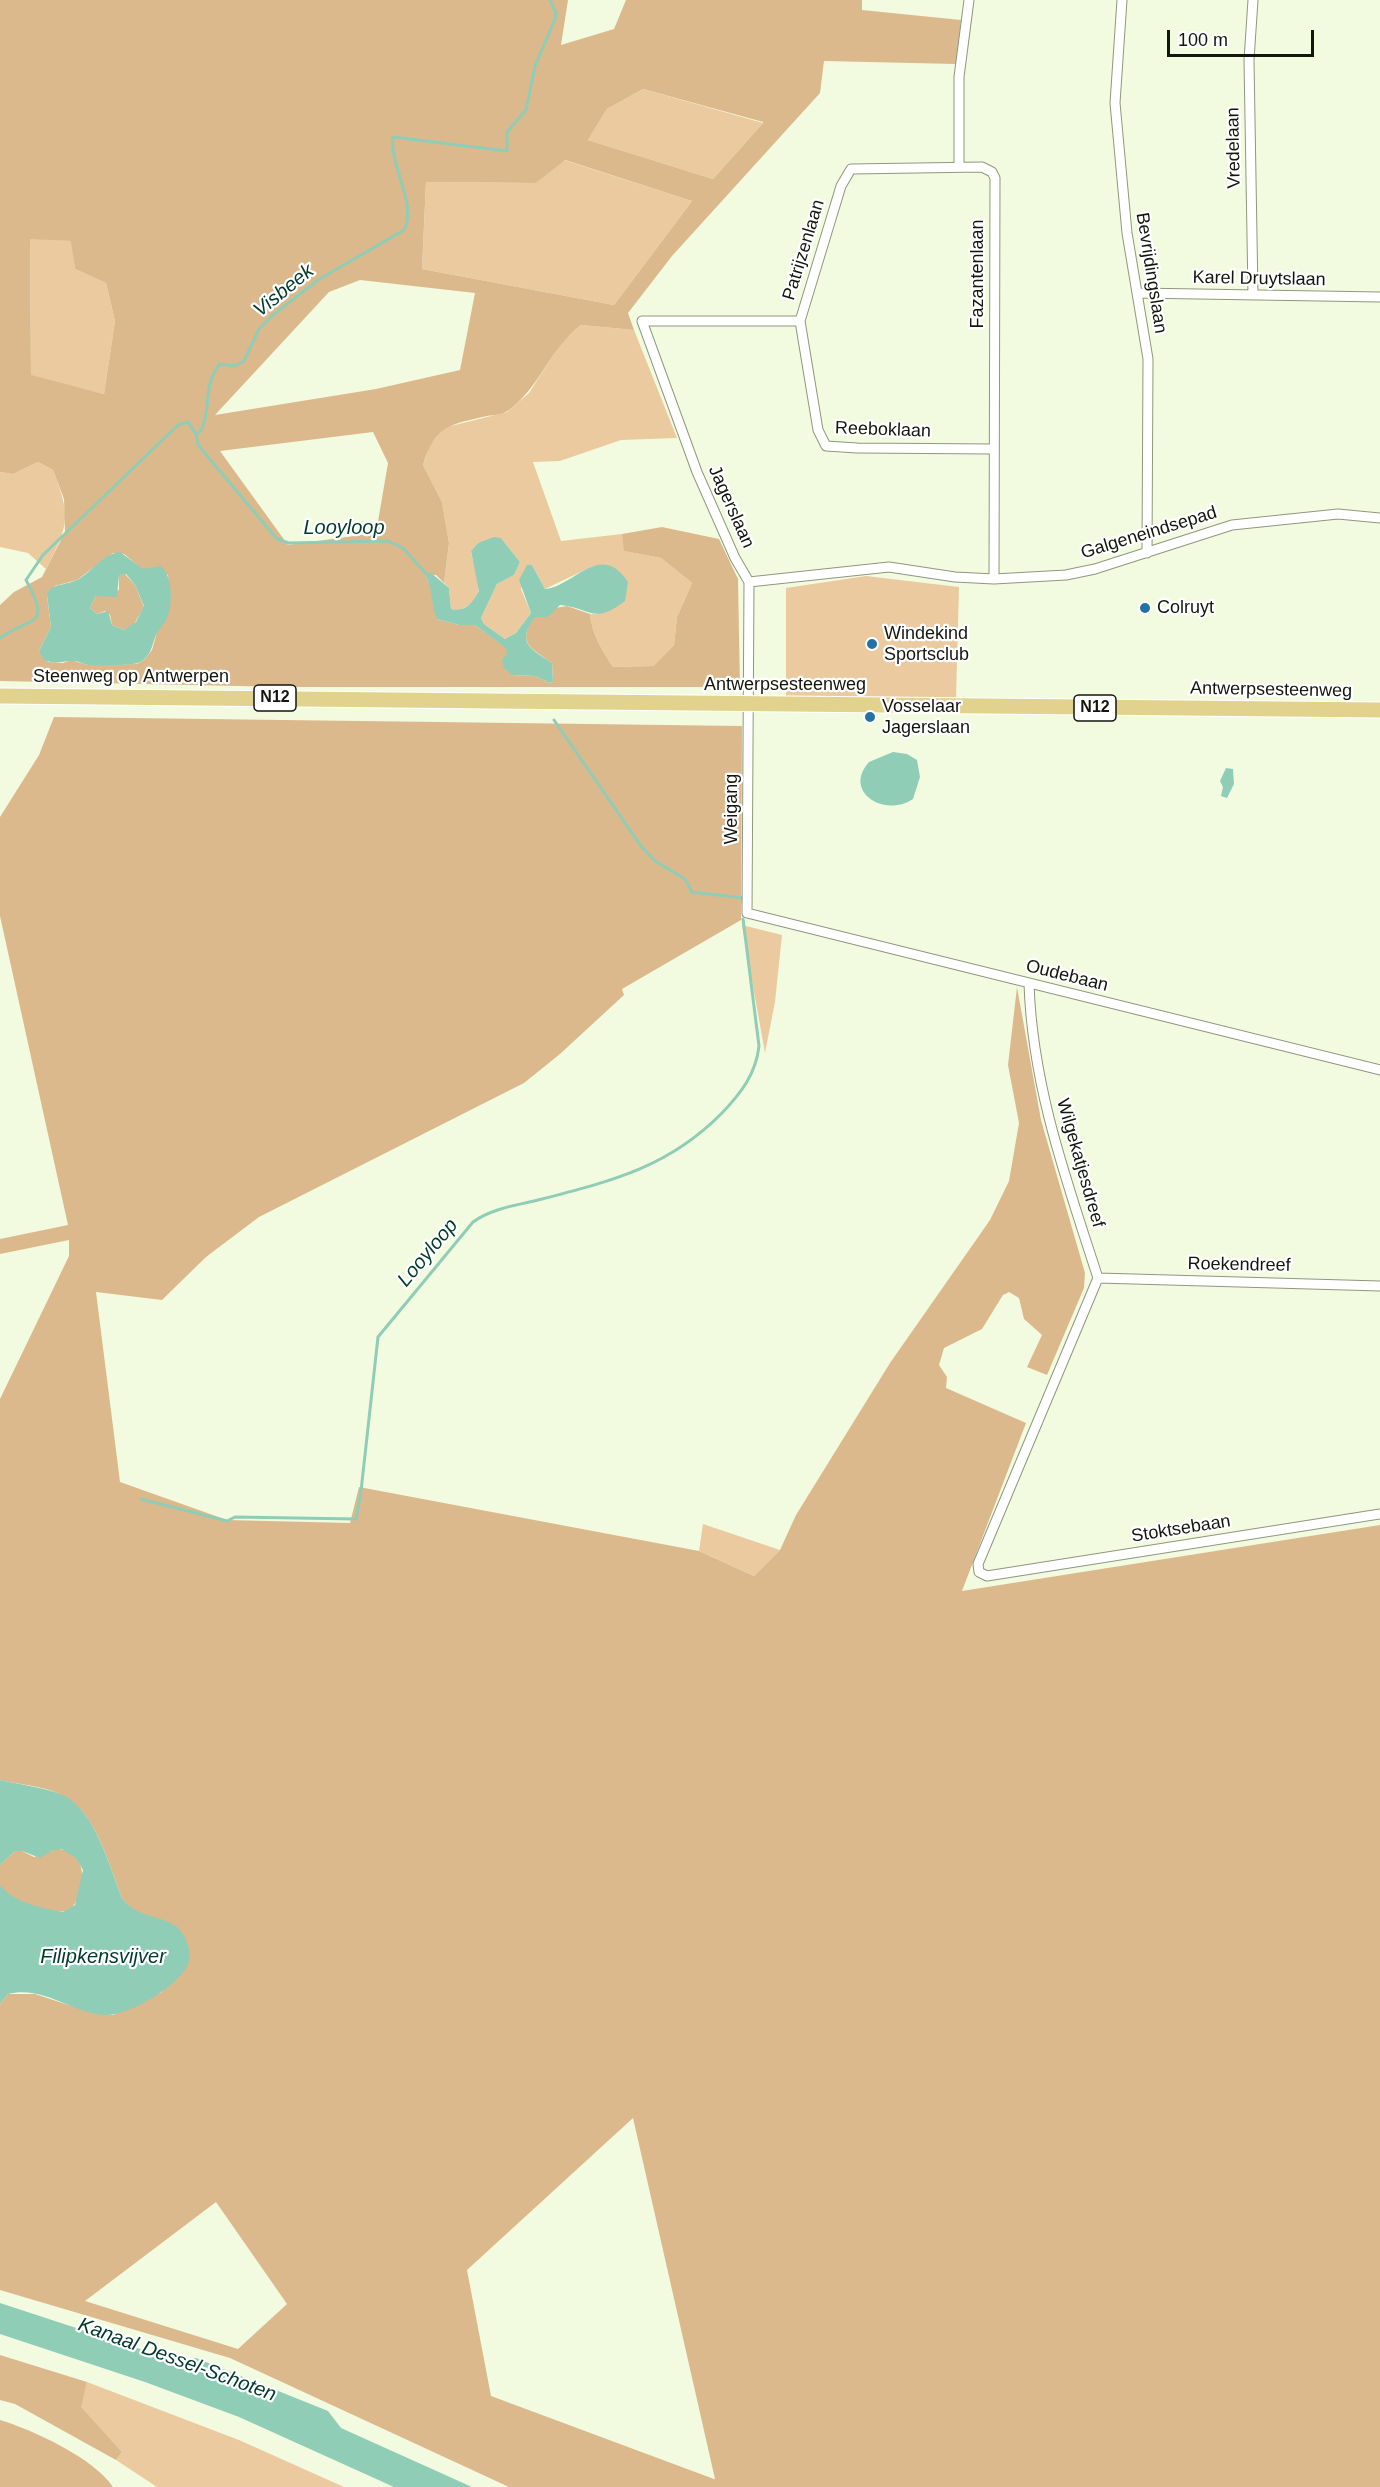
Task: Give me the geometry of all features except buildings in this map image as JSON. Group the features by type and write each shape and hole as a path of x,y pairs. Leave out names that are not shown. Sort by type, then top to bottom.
{"main road":[{"name":"Steenweg op Antwerpen","path":"0,696 549,702"},
{"name":"Antwerpsesteenweg","path":"549,702 1380,710"}],"street":[{"path":"959,167 959,77 969,0"},
{"name":"Bevrijdingslaan","path":"1122,0 1115,103 1127,233 1148,359 1147,553"},
{"name":"Vredelaan","path":"1253,0 1249,60 1253,296"},
{"name":"Patrijzenlaan","path":"644,328 642,321 800,321 841,186 851,169 959,167"},
{"name":"Fazantenlaan","path":"959,167 982,167 992,172 995,178 994,579"},
{"name":"Karel Druytslaan","path":"1137,293 1380,297"},
{"name":"Reeboklaan","path":"800,321 818,430 826,446 994,448"},
{"name":"Jagerslaan","path":"644,328 696,472 735,558 749,582"},
{"name":"Galgeneindsepad","path":"749,582 889,567 994,579 1075,573 1147,553 1232,525 1338,514 1380,518"},
{"path":"748,705 749,582"},
{"name":"Weigang","path":"747,913 748,705"},
{"name":"Oudebaan","path":"747,913 1380,1070"},
{"name":"Wilgekatjesdreef","path":"1029,983 1030,1006 1048,1122 1098,1278"},
{"name":"Roekendreef","path":"1098,1278 1380,1286"},
{"name":"Stoktsebaan","path":"1098,1278 978,1564 980,1572 987,1576 1380,1514"}],"shaded area":[{"path":"0,0 568,0 561,45 614,29 626,0 862,0 862,10 961,20 956,64 824,61 820,93 672,256 628,313 634,330 581,325 561,345 529,390 509,410 445,429 433,442 423,465 442,502 449,543 444,583 436,575 426,576 432,590 437,619 459,625 475,625 507,648 512,675 535,676 550,683 553,682 552,663 528,644 527,632 535,616 548,617 555,608 567,606 590,614 595,636 613,667 654,666 674,645 677,617 692,583 661,558 624,551 622,534 662,527 719,539 738,579 740,687 286,687 0,681 0,605 14,592 42,577 65,532 64,499 53,470 38,462 13,474 0,472","holes":["643,89 763,123 713,179 588,140 607,109","565,160 692,201 614,305 422,269 426,182 536,183","30,239 71,241 75,269 106,283 115,321 104,394 31,375","360,280 475,293 460,370 376,389 215,415 329,292","373,432 388,463 376,533 288,545 220,451","113,553 124,554 142,569 168,575 170,604 157,632 152,650 145,659 137,664 88,665 71,660 63,663 48,662 39,651 51,627 47,596 55,586 77,580"]},
{"path":"643,89 763,123 713,179 588,140 607,109"},
{"path":"564,160 692,201 614,305 422,269 426,182 536,183"},
{"path":"30,238 72,241 75,269 106,283 115,321 104,394 31,376"},
{"path":"581,325 634,330 677,438 621,440 560,461 533,462 561,541 622,534 625,551 661,558 692,583 677,617 674,645 655,666 613,667 598,642 590,614 598,614 606,565 591,567 545,589 532,565 521,589 531,613 516,633 505,639 484,624 481,618 497,584 514,575 520,562 501,538 478,543 471,551 479,587 475,600 469,605 456,610 451,609 449,588 444,583 449,543 442,502 423,465 430,444 443,428 507,412 529,393 562,341"},
{"path":"38,462 53,470 65,510 63,531 46,569 28,553 0,547 0,472 13,474"},
{"path":"124,573 135,585 144,607 133,626 124,630 112,625 110,615 105,611 97,614 90,608 96,596 119,590 119,575"},
{"name":"Windekind Sportsclub","path":"866,576 959,587 956,700 786,699 786,588"},
{"path":"54,717 742,726 741,920 622,989 624,995 560,1054 524,1083 259,1217 206,1257 162,1300 96,1292 120,1482 227,1520 350,1523 359,1487 699,1551 754,1576 780,1550 796,1515 890,1363 990,1220 1009,1181 1019,1123 1008,1065 1017,987 1041,1120 1085,1273 1084,1288 1047,1375 1027,1367 1042,1335 1024,1319 1019,1298 1009,1292 1003,1295 982,1329 944,1348 939,1365 947,1377 946,1388 1026,1423 962,1591 1380,1525 1380,2487 509,2487 230,2358 0,2290 0,2004 8,1994 35,1994 93,2013 113,2015 162,1992 189,1951 176,1928 168,1922 140,1914 122,1898 101,1843 87,1817 77,1806 60,1794 34,1786 0,1780 0,1399 69,1256 69,1240 0,1254 0,1239 68,1225 0,916 0,817 39,755","holes":["633,2118 715,2479 491,2396 467,2270","216,2202 287,2304 238,2349 85,2301"]},
{"path":"742,925 782,935 775,1002 765,1053"},
{"path":"703,1524 780,1550 754,1576 699,1551"},
{"path":"57,1849 68,1851 75,1856 82,1874 79,1894 69,1911 53,1911 31,1905 10,1896 0,1885 0,1865 15,1851 22,1851 34,1857"},
{"path":"0,2355 87,2382 81,2407 122,2452 116,2460 15,2404 0,2400"},
{"path":"87,2382 239,2440 344,2487 157,2487 116,2460 122,2452 80,2407"},
{"path":"0,2420 62,2446 92,2466 113,2487 0,2487"}],"water":[{"path":"494,537 501,538 520,562 514,575 497,584 481,618 484,624 505,639 516,633 531,613 519,580 527,565 532,565 545,589 556,586 597,565 607,565 618,570 628,582 625,601 605,612 591,613 560,605 548,617 535,617 529,626 526,639 532,649 552,663 553,682 550,683 535,676 512,675 504,668 502,660 507,653 506,648 475,625 459,625 437,619 426,576 430,572 449,588 451,609 464,608 471,603 479,591 471,551 478,543"},
{"path":"120,552 143,569 160,566 170,582 169,613 157,633 149,654 138,663 122,665 86,665 76,661 55,662 43,659 39,651 51,627 47,595 50,589 77,580 114,553","holes":["126,574 135,585 144,606 136,622 124,630 112,625 108,611 97,614 90,608 96,596 117,597 119,575"]},
{"path":"893,752 907,754 917,760 920,777 913,799 902,804 880,804 870,799 864,792 861,783 862,773 869,762"},
{"path":"1226,768 1233,769 1234,784 1227,798 1221,796 1223,787 1220,781"},
{"name":"Filipkensvijver","path":"0,1780 63,1795 84,1813 100,1841 122,1898 137,1911 171,1923 183,1934 190,1957 183,1973 175,1981 152,1998 127,2011 115,2014 105,2015 81,2010 34,1993 8,1994 0,2004 0,1885 21,1900 63,1912 75,1905 83,1870 76,1858 62,1849 51,1851 40,1858 22,1851 15,1851 0,1865"},
{"path":"0,2303 180,2362 196,2358 328,2411 341,2428 472,2487 394,2487 239,2417 145,2382 0,2334"}],"waterway":[{"name":"Visbeek","path":"0,638 29,623 38,614 38,607 26,580 43,555 178,425 188,422 196,434 201,431 211,381 220,364 235,366 244,361 259,329 273,315 318,280 404,230 408,209 395,160 393,137 507,151 507,132 526,110 535,66 555,19 556,13 550,0"},
{"name":"Looyloop","path":"196,434 198,445 277,539 289,543 388,541 403,548 429,577"},
{"name":"Looyloop","path":"554,720 641,846 655,861 685,879 692,892 743,898 743,902"},
{"name":"Looyloop","path":"141,1499 227,1521 235,1517 356,1519 378,1337 473,1222 497,1210 592,1186 638,1170 681,1147 702,1131 729,1106 741,1090 755,1065 759,1046 743,919"}],"place":[{"name":"Colruyt","path":"1145,608"},
{"name":"Windekind Sportsclub","path":"872,644"},
{"name":"Vosselaar Jagerslaan","path":"870,717"}],"water label":[{"name":"Kanaal Dessel-Schoten","path":"177,2360"}]}
